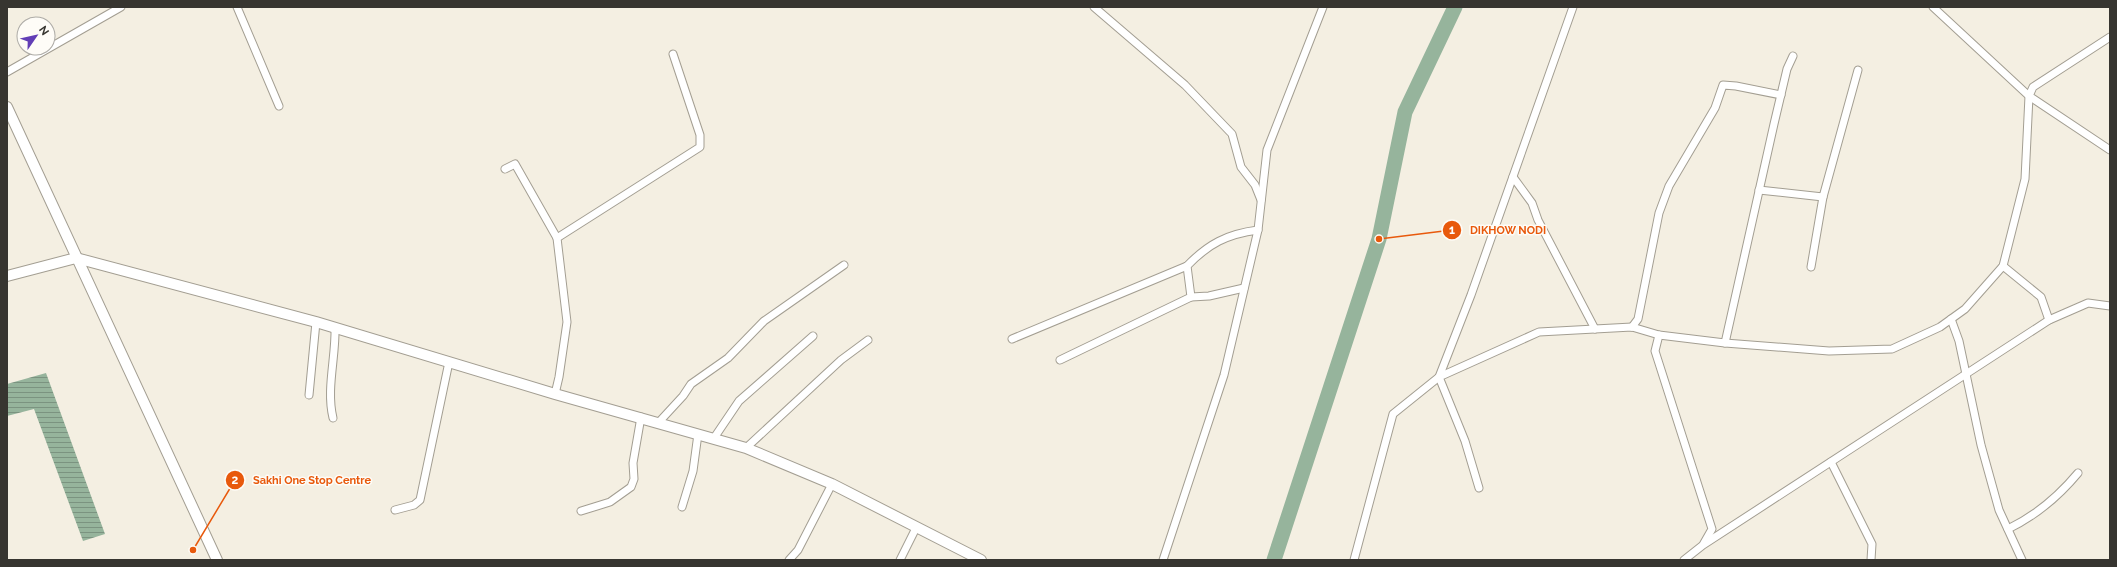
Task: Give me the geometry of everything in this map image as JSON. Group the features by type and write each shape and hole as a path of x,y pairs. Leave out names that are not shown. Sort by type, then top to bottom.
{"main road":[{"path":"7,108 217,560"},
{"path":"7,276 76,258 335,327 554,394 659,422 746,448 832,484 981,560"}],"street":[{"path":"7,72 121,7"},
{"path":"237,7 279,106"},
{"path":"1094,7 1185,85 1232,134 1241,167 1255,185 1261,201"},
{"path":"1163,560 1224,375 1258,230 1267,150 1323,7"},
{"path":"1480,488 1465,441 1439,377 1472,295 1573,7"},
{"path":"1934,7 2029,96 2110,150"},
{"path":"1354,560 1393,414 1439,377 1539,332 1632,327 1659,335 1725,343 1829,350 1892,349 1940,327 1952,319 1965,309 2003,266 2025,179 2029,96 2033,87 2110,37"},
{"path":"556,238 700,147 700,135 674,54"},
{"path":"1725,343 1781,94 1787,69 1793,56"},
{"path":"1811,267 1823,197 1858,70"},
{"path":"1632,327 1638,319 1659,213 1669,186 1715,108 1723,85 1781,94"},
{"path":"505,169 515,164 556,238 567,322 560,377 554,394"},
{"path":"1513,177 1522,186 1532,204 1538,220 1595,329"},
{"path":"1759,190 1823,197"},
{"path":"1012,339 1187,266 1204,248 1238,232 1258,230"},
{"path":"659,422 683,396 691,384 728,358 764,321 844,265"},
{"path":"1187,266 1191,297"},
{"path":"2003,266 2041,297 2049,320"},
{"path":"1060,360 1191,297 1209,296 1244,288"},
{"path":"1684,560 1703,545 2049,320 2088,303 2110,306"},
{"path":"1952,319 1981,445 1999,510 2022,560"},
{"path":"309,395 316,322"},
{"path":"333,418 330,405 335,327"},
{"path":"1659,335 1655,352 1712,529 1703,545"},
{"path":"714,438 739,401 813,336"},
{"path":"746,448 841,360 868,340"},
{"path":"395,510 414,506 420,500 449,362"},
{"path":"581,511 610,502 631,487 634,479 633,463 641,417"},
{"path":"682,507 693,471 698,434"},
{"path":"1831,462 1872,544 1871,560"},
{"path":"2008,529 2029,519 2059,495 2078,473"},
{"path":"789,560 805,538 832,484"},
{"path":"900,560 916,528"}],"shaded area":[{"path":"46,373 105,534 83,541 34,409 7,416 7,384"}],"waterway":[{"path":"1274,560 1379,239 1405,112 1455,7"}],"place":[{"name":"DIKHOW NODI","path":"1379,239"},
{"name":"Sakhi One Stop Centre","path":"193,550"}]}
